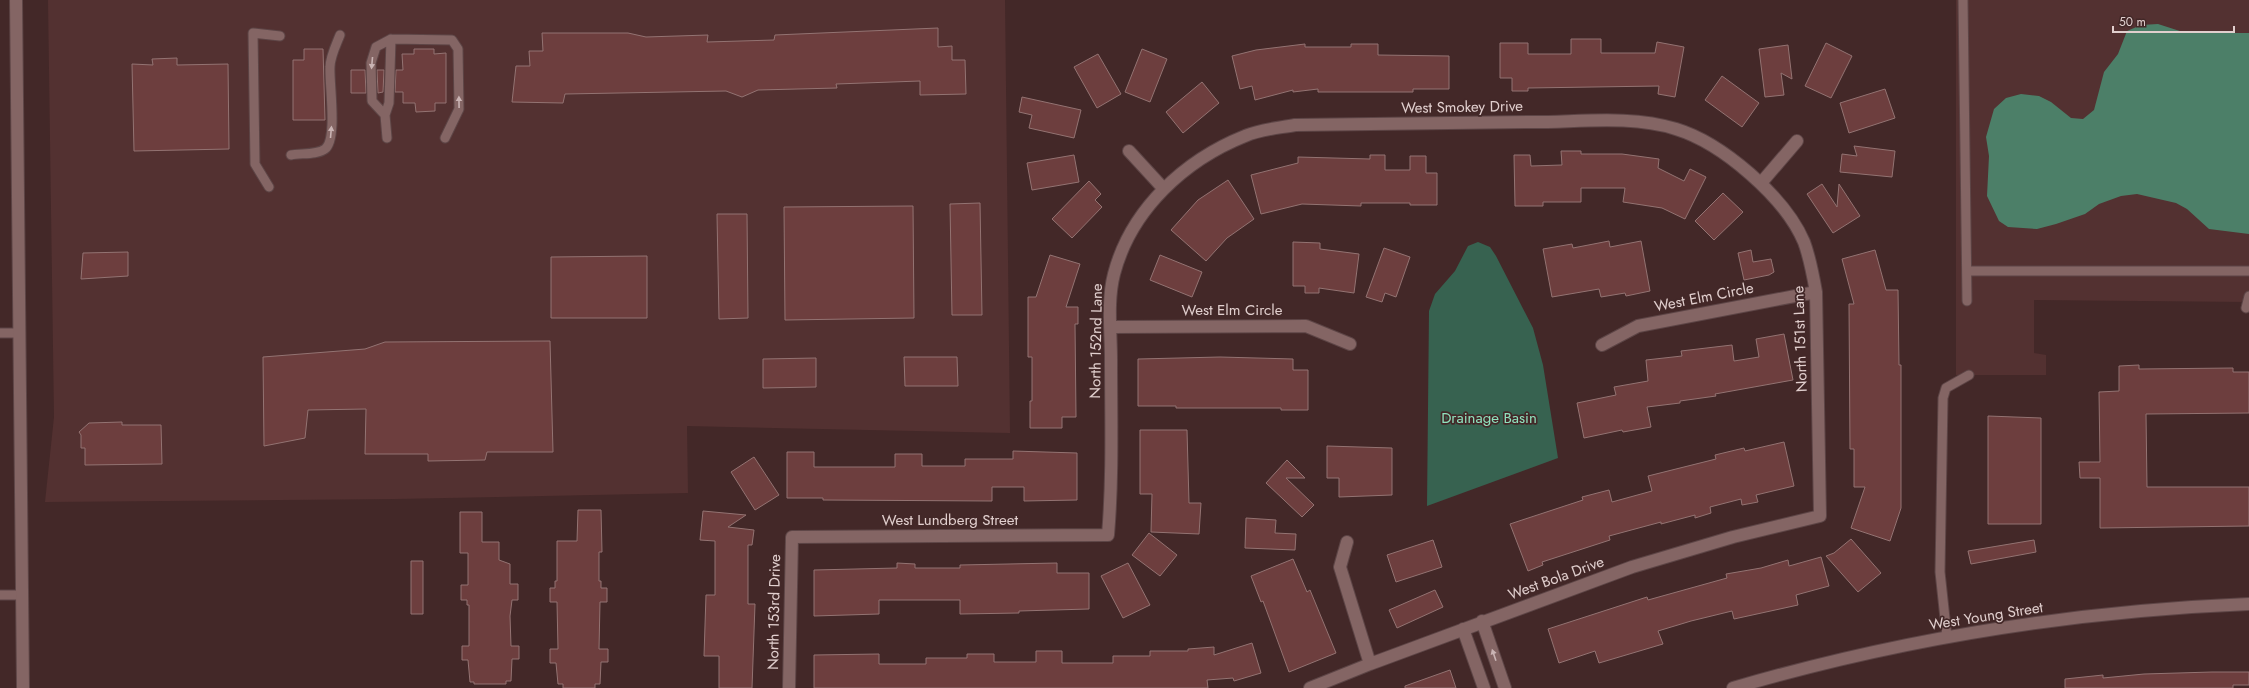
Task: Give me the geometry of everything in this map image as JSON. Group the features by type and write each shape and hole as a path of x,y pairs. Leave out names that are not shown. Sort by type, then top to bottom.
{"street":[{"path":"16,0 23,688"},
{"name":"West Smokey Drive","path":"1163,188 1197,160 1225,145 1246,135 1295,125 1621,121 1677,129 1725,154 1761,183"},
{"path":"1761,183 1797,141"},
{"path":"1129,151 1163,188"},
{"name":"North 151st Lane","path":"1761,183 1787,215 1803,241 1811,265 1816,292 1820,516"},
{"name":"North 152nd Lane","path":"1108,535 1110,504 1110,327 1114,275 1122,253 1138,222 1163,188"},
{"name":"West Elm Circle","path":"1602,345 1638,326 1816,292"},
{"name":"West Elm Circle","path":"1110,327 1306,326 1350,344"},
{"name":"West Bola Drive","path":"1310,688 1482,621 1632,567 1733,537 1820,516"},
{"name":"West Lundberg Street","path":"792,537 1108,535"},
{"name":"North 153rd Drive","path":"789,688 792,537"},
{"path":"1347,542 1340,567 1370,664"},
{"name":"West Young Street","path":"1733,688 1848,658 1946,637 2095,616 2155,610 2249,604"},
{"path":"1482,621 1505,688"},
{"path":"1463,629 1484,688"}],"lane":[{"path":"1963,0 1968,271 1967,301"},
{"path":"269,187 255,164 253,33 280,36"},
{"path":"291,154 318,152 324,150 328,145 332,128 330,66 340,35"},
{"path":"386,138 385,115 389,103 391,39"},
{"path":"385,115 372,101 371,63 376,47 391,39 452,40 458,49 459,109 445,138"},
{"path":"1968,271 2249,271"},
{"path":"2246,308 2249,296"},
{"path":"0,333 20,333"},
{"path":"1946,637 1940,572 1943,398 1946,388 1969,375"},
{"path":"0,595 22,595"}],"shaded area":[{"path":"48,0 1005,0 1010,433 687,426 688,493 395,499 45,502 54,417"},
{"path":"1956,0 2249,0 2249,302 2034,300 2034,353 2046,355 2046,375 1956,375"},
{"path":"2158,24 2186,33 2249,33 2249,234 2209,229 2187,209 2176,203 2137,194 2121,196 2099,204 2085,214 2037,229 2008,227 1999,221 1987,196 1989,156 1986,137 1994,109 2006,98 2021,94 2039,96 2051,102 2071,118 2083,119 2094,110 2104,72 2118,54 2127,31 2141,25"}],"green space":[{"name":"Drainage Basin","path":"1478,242 1490,247 1496,256 1533,328 1543,365 1558,458 1427,506 1429,311 1435,294 1455,271 1468,246"}],"building":[{"path":"938,28 938,47 952,46 952,60 965,60 966,94 920,95 920,81 836,84 837,88 758,90 742,97 726,91 565,94 563,103 512,102 516,66 530,66 529,51 543,51 542,33 628,33 646,37 708,35 707,42 774,40 775,35"},
{"path":"1571,39 1601,39 1601,53 1655,53 1657,42 1684,47 1675,97 1658,94 1659,86 1528,88 1528,91 1512,91 1512,78 1500,78 1500,43 1528,43 1528,54 1571,54"},
{"path":"1826,43 1852,56 1831,98 1805,86"},
{"path":"1305,44 1305,47 1351,47 1351,44 1378,44 1378,55 1449,56 1449,89 1413,89 1413,92 1318,92 1318,89 1293,92 1293,90 1255,100 1252,86 1240,89 1232,56 1256,50"},
{"path":"1788,45 1792,79 1781,73 1784,95 1765,97 1759,49"},
{"path":"304,49 323,49 325,120 293,120 293,60 304,60"},
{"path":"414,49 434,49 434,54 446,53 446,103 435,103 435,111 416,112 415,103 403,103 403,92 395,92 396,70 403,70 402,54 414,54"},
{"path":"1142,49 1167,59 1150,102 1125,92"},
{"path":"1098,54 1121,94 1097,108 1074,67"},
{"path":"177,58 177,65 228,64 229,149 134,151 132,64 153,65 152,59"},
{"path":"351,70 365,70 366,93 351,93"},
{"path":"377,70 384,70 383,92 378,93"},
{"path":"1722,76 1759,103 1742,127 1705,100"},
{"path":"1202,82 1219,103 1183,133 1166,112"},
{"path":"1885,89 1895,118 1849,133 1840,103"},
{"path":"1022,97 1081,110 1074,138 1029,128 1032,115 1019,112"},
{"path":"1854,146 1895,151 1892,177 1840,172 1842,154 1857,156"},
{"path":"1561,151 1581,151 1581,154 1622,154 1659,159 1658,168 1684,181 1690,169 1706,177 1685,219 1662,208 1623,202 1625,188 1581,188 1581,202 1543,202 1543,206 1515,206 1514,155 1530,155 1531,166 1562,165"},
{"path":"1074,155 1079,182 1032,190 1027,163"},
{"path":"1370,155 1385,155 1385,170 1410,170 1410,156 1426,156 1426,173 1437,173 1437,205 1410,205 1410,203 1361,203 1361,206 1302,204 1261,214 1251,175 1298,163 1298,157 1370,159"},
{"path":"1228,180 1254,219 1227,238 1206,261 1171,230 1198,200"},
{"path":"1089,181 1101,194 1095,200 1102,207 1072,238 1052,219"},
{"path":"1822,184 1837,207 1839,184 1860,216 1833,233 1807,194"},
{"path":"1723,193 1743,212 1714,240 1695,221"},
{"path":"980,203 982,315 952,315 950,204"},
{"path":"913,206 914,318 785,320 784,207"},
{"path":"717,214 747,214 748,318 719,319"},
{"path":"1609,241 1610,247 1641,241 1650,291 1626,296 1625,293 1601,297 1599,289 1552,297 1543,249 1572,244 1573,248"},
{"path":"1293,242 1320,243 1320,249 1359,254 1354,293 1319,288 1319,293 1305,293 1305,286 1293,286"},
{"path":"1384,248 1410,257 1396,297 1385,293 1382,302 1366,297"},
{"path":"1751,250 1753,262 1771,259 1774,272 1769,275 1744,280 1738,253"},
{"path":"1875,250 1886,290 1898,290 1899,365 1901,365 1901,508 1890,541 1851,528 1865,487 1854,487 1854,449 1850,449 1849,304 1854,304 1842,259"},
{"path":"128,252 128,276 81,279 83,253"},
{"path":"1050,255 1080,264 1066,307 1078,307 1078,324 1075,324 1076,417 1062,417 1062,428 1030,428 1030,401 1032,401 1032,357 1028,357 1028,297 1036,297"},
{"path":"1160,255 1202,272 1192,297 1150,280"},
{"path":"647,256 647,318 551,318 551,257"},
{"path":"1784,334 1793,380 1715,394 1716,396 1680,401 1680,403 1647,407 1651,427 1623,432 1622,430 1584,438 1577,403 1616,395 1614,387 1648,381 1646,360 1682,356 1681,351 1732,345 1734,361 1759,357 1756,339"},
{"path":"550,341 553,452 487,452 485,460 428,461 428,454 365,454 366,409 308,410 305,438 264,446 263,357 365,349 385,342"},
{"path":"904,357 957,357 958,386 905,386"},
{"path":"1220,357 1293,359 1293,370 1308,370 1308,410 1281,410 1281,408 1176,408 1176,406 1138,406 1138,359"},
{"path":"816,358 816,387 763,388 763,359"},
{"path":"2139,365 2139,369 2233,368 2233,372 2249,372 2249,413 2146,414 2147,487 2249,487 2249,526 2100,528 2100,478 2080,478 2079,462 2100,462 2099,392 2119,391 2119,366"},
{"path":"1988,416 2041,418 2041,524 1988,524"},
{"path":"122,422 122,425 161,425 162,464 85,465 85,448 81,448 81,435 79,432 89,423"},
{"path":"1140,430 1187,430 1189,503 1201,503 1199,534 1151,532 1152,494 1140,494"},
{"path":"1784,442 1794,486 1756,495 1758,502 1742,505 1741,499 1710,507 1711,513 1695,518 1695,515 1661,524 1661,522 1609,536 1610,540 1542,562 1543,565 1528,571 1510,524 1583,500 1582,497 1609,490 1612,502 1652,491 1648,476 1716,459 1715,455 1744,448 1745,451"},
{"path":"1327,446 1392,448 1392,495 1339,497 1339,478 1327,478"},
{"path":"1013,451 1077,453 1077,500 1024,501 1024,487 992,487 992,501 823,500 823,498 787,498 787,452 814,452 814,467 895,467 895,454 922,454 922,466 965,466 965,459 1013,459"},
{"path":"754,457 779,495 755,510 731,472"},
{"path":"1287,460 1305,478 1286,478 1314,505 1302,517 1266,483"},
{"path":"578,510 601,510 602,552 599,552 599,581 601,581 601,588 607,588 607,602 600,602 599,649 608,649 608,662 601,662 600,684 595,684 595,688 563,688 563,684 558,684 556,663 550,663 550,649 558,649 557,602 550,602 550,588 555,588 555,581 557,581 557,541 577,541"},
{"path":"703,511 746,515 728,527 754,530 752,545 748,545 748,604 755,604 752,688 719,688 719,656 704,656 706,595 715,595 715,541 700,540"},
{"path":"460,512 482,512 482,542 499,542 499,560 510,564 510,584 518,584 518,600 512,600 510,616 511,646 519,646 519,659 512,659 511,681 506,681 506,684 474,684 474,682 470,682 468,660 462,660 462,646 469,646 469,605 467,605 467,600 461,600 461,585 468,585 468,553 460,553"},
{"path":"1246,518 1276,520 1275,533 1296,534 1295,550 1245,548"},
{"path":"1149,533 1177,555 1160,576 1132,555"},
{"path":"1851,539 1881,573 1858,592 1826,556 1834,553"},
{"path":"1433,540 1442,567 1396,582 1387,555"},
{"path":"2034,540 2036,552 1971,564 1968,551"},
{"path":"1821,557 1829,586 1796,595 1798,605 1734,619 1732,611 1658,631 1663,644 1599,663 1595,651 1559,663 1548,629 1647,597 1648,600 1727,578 1726,574 1761,568 1788,560 1789,566"},
{"path":"1293,559 1307,592 1310,590 1336,653 1289,672 1263,601 1261,602 1251,576"},
{"path":"411,561 423,561 423,614 411,614"},
{"path":"897,563 915,564 915,568 960,568 960,565 1057,563 1057,573 1089,573 1089,609 1019,611 1019,613 960,614 960,600 879,600 879,614 814,616 814,570 897,568"},
{"path":"1128,563 1150,605 1123,618 1101,576"},
{"path":"1435,590 1443,607 1397,628 1389,610"},
{"path":"1252,643 1261,673 1234,681 1233,678 1207,680 1208,688 814,688 814,655 879,654 879,664 926,664 926,658 967,658 967,654 994,654 994,662 1036,662 1036,651 1062,651 1062,663 1113,663 1113,656 1150,656 1150,651 1188,651 1188,649 1214,647 1214,655"},
{"path":"1450,670 1456,688 1405,688 1405,686"},
{"path":"2249,672 2249,685 2233,685 2233,688 2065,688 2065,679 2103,675 2103,678 2144,674"}]}
